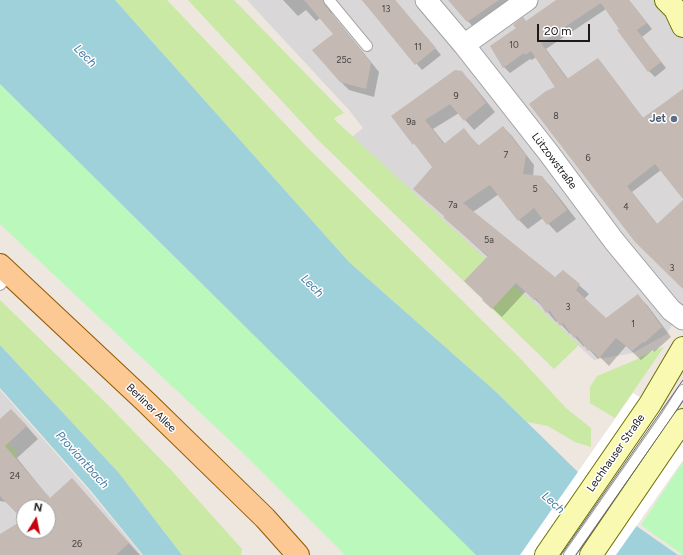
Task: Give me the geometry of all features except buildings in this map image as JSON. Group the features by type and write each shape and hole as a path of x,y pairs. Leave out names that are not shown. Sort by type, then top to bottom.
{"main road":[{"name":"Berliner Allee","path":"3,275 146,402 265,518 296,554"}],"street":[{"name":"Lützowstraße","path":"426,0 464,45 548,152 614,241 671,310 683,319"},
{"path":"464,45 527,0"},
{"name":"Lechhauser Straße","path":"591,555 670,415 683,348"},
{"name":"Lechhauser Straße","path":"546,555 670,415"}],"lane":[{"path":"329,0 367,46"},
{"path":"569,555 670,415 683,390"}],"shaded area":[{"path":"247,0 683,0 683,305 667,334 633,353 594,360 352,137 363,128 349,110"},
{"path":"0,390 89,491 142,555 0,555"}],"green space":[{"path":"115,0 167,0 305,145 519,357 566,408 591,428 591,447 575,442 548,426 527,422 494,390 349,262"},
{"path":"188,0 234,0 344,113 334,118 336,121 579,345 554,369 316,138"},
{"path":"0,84 476,555 345,555 242,452 0,224"},
{"path":"0,300 107,404 172,471 242,549 241,555 182,555 119,473 0,345"},
{"path":"664,347 615,418 590,403 590,387 597,376"},
{"path":"0,435 18,454 14,457 0,442"},
{"path":"683,462 683,555 641,525"}],"water":[{"name":"Lech","path":"0,0 115,0 349,262 494,390 625,518 678,555 476,555 0,84"},
{"name":"Proviantbach","path":"0,345 119,473 182,555 143,555 91,491 0,388"}],"pier":[{"path":"633,393 683,424 683,460 616,555 520,555"}],"tram line":[{"path":"561,555 683,380"},
{"path":"576,555 683,401"}],"place":[{"name":"Jet","path":"674,119"}]}
